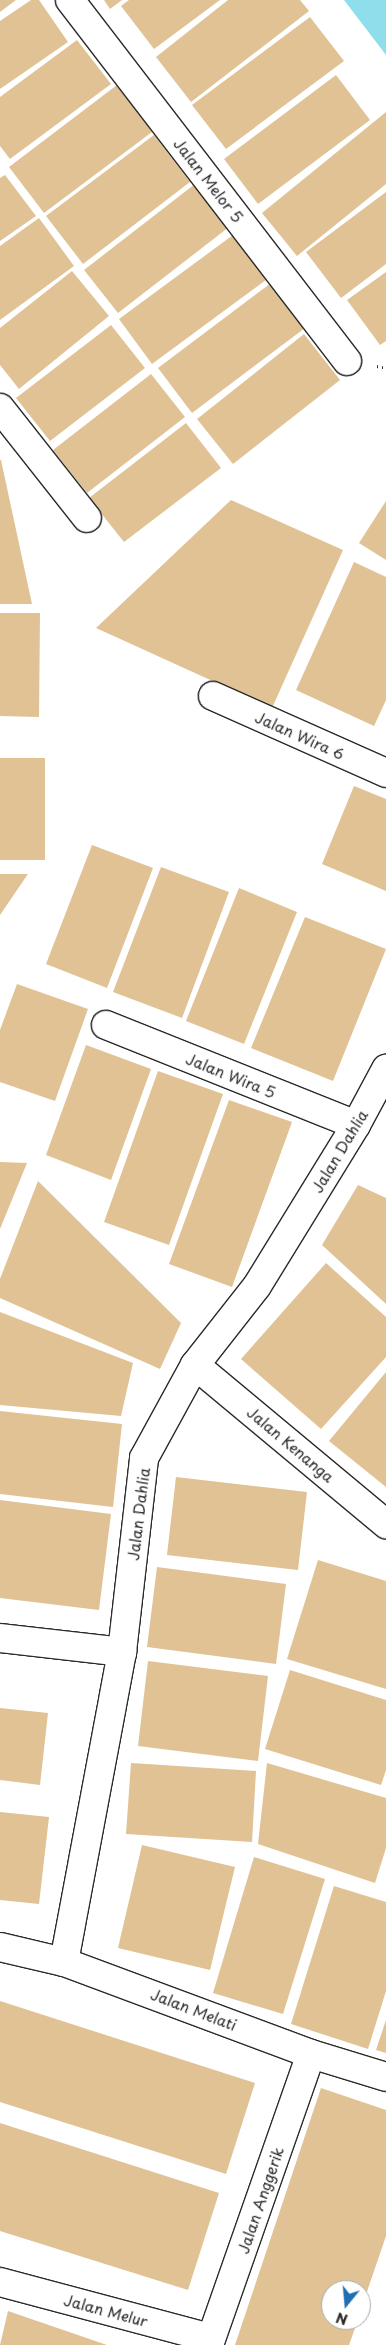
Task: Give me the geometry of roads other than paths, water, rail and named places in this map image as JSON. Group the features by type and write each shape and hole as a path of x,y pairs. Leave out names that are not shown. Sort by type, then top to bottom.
{"street":[{"name":"Jalan Melor 5","path":"70,0 347,360"},
{"path":"0,408 8,429 87,518"},
{"name":"Jalan Wira 6","path":"213,696 386,773"},
{"name":"Jalan Wira 5","path":"106,1025 356,1125"},
{"name":"Jalan Dahlia","path":"64,1962 122,1652 144,1458 195,1364 257,1286 356,1125 386,1068"},
{"name":"Jalan Kenanga","path":"195,1364 386,1524"},
{"path":"0,1638 122,1652"},
{"name":"Jalan Melati","path":"0,1947 64,1962 311,2054 386,2077"},
{"name":"Jalan Anggerik","path":"210,2342 311,2054"},
{"name":"Jalan Melur","path":"0,2282 210,2342"}],"water":[{"path":"344,0 386,0 386,55"}]}
